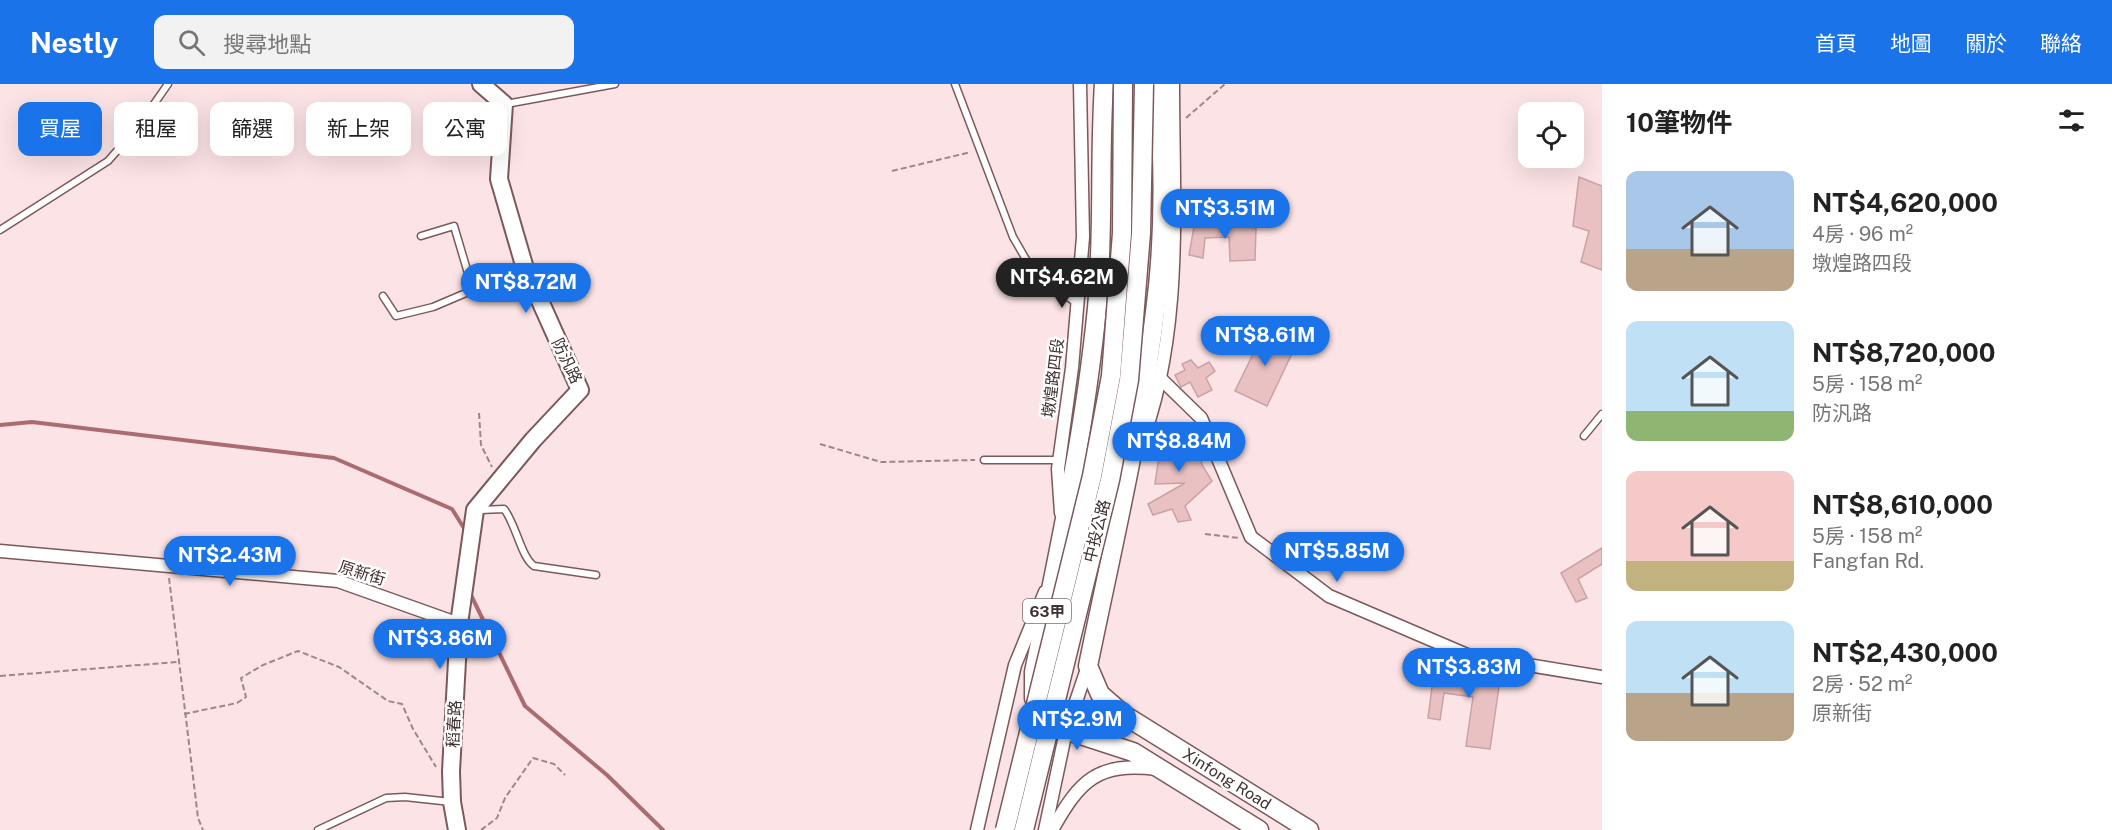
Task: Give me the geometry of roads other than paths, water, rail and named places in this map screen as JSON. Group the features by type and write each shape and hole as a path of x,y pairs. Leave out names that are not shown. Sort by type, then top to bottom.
{"main road":[{"name":"63甲","path":"1103,84 1102,232 1090,373 1063,531 1033,685 1039,710 1046,720 1066,731 1121,747 1163,770"},
{"name":"中投公路","path":"1005,830 1092,477 1111,376 1122,233 1123,84"},
{"name":"中投公路","path":"1024,830 1110,480 1129,380 1141,233 1144,84"},
{"path":"1088,666 1126,484 1155,311 1161,234 1159,84"},
{"name":"Xinfong Road","path":"1088,666 1100,694 1109,704 1309,830"},
{"name":"Xinfong Road","path":"1163,770 1259,830"}],"street":[{"path":"481,84 502,102"},
{"name":"墩煌路四段","path":"1063,531 1059,460 1078,304 1083,237 1080,84"},
{"path":"1126,484 1155,409 1169,314 1173,84"},
{"name":"防汎路","path":"475,510 532,440 580,390 524,265 499,179 501,156"},
{"path":"1160,378 1201,418 1251,537 1329,596 1467,655 1602,677"},
{"name":"稻春路","path":"457,830 452,802 451,771 459,624 475,510"},
{"name":"原新街","path":"0,551 338,580 459,624"},
{"path":"977,830 1015,665 1056,567"},
{"path":"1045,830 1066,731 1088,666"},
{"path":"1053,830 1069,799 1093,776 1121,767 1163,770"}],"lane":[{"path":"0,230 108,161 138,127 168,84"},
{"path":"507,103 615,84"},
{"path":"955,84 1012,237 1031,267 1078,304"},
{"path":"383,296 396,316 433,307 473,290 454,226 421,236"},
{"path":"471,280 524,265"},
{"path":"1584,436 1602,414"},
{"path":"984,459 1059,460"},
{"path":"475,510 504,508 518,532 528,562 534,566 596,575"},
{"path":"318,830 386,798 405,796 452,802"}],"waterway":[{"path":"0,425 32,422 334,458 452,509 467,533"},
{"path":"470,593 525,706 607,775 663,830"}]}
